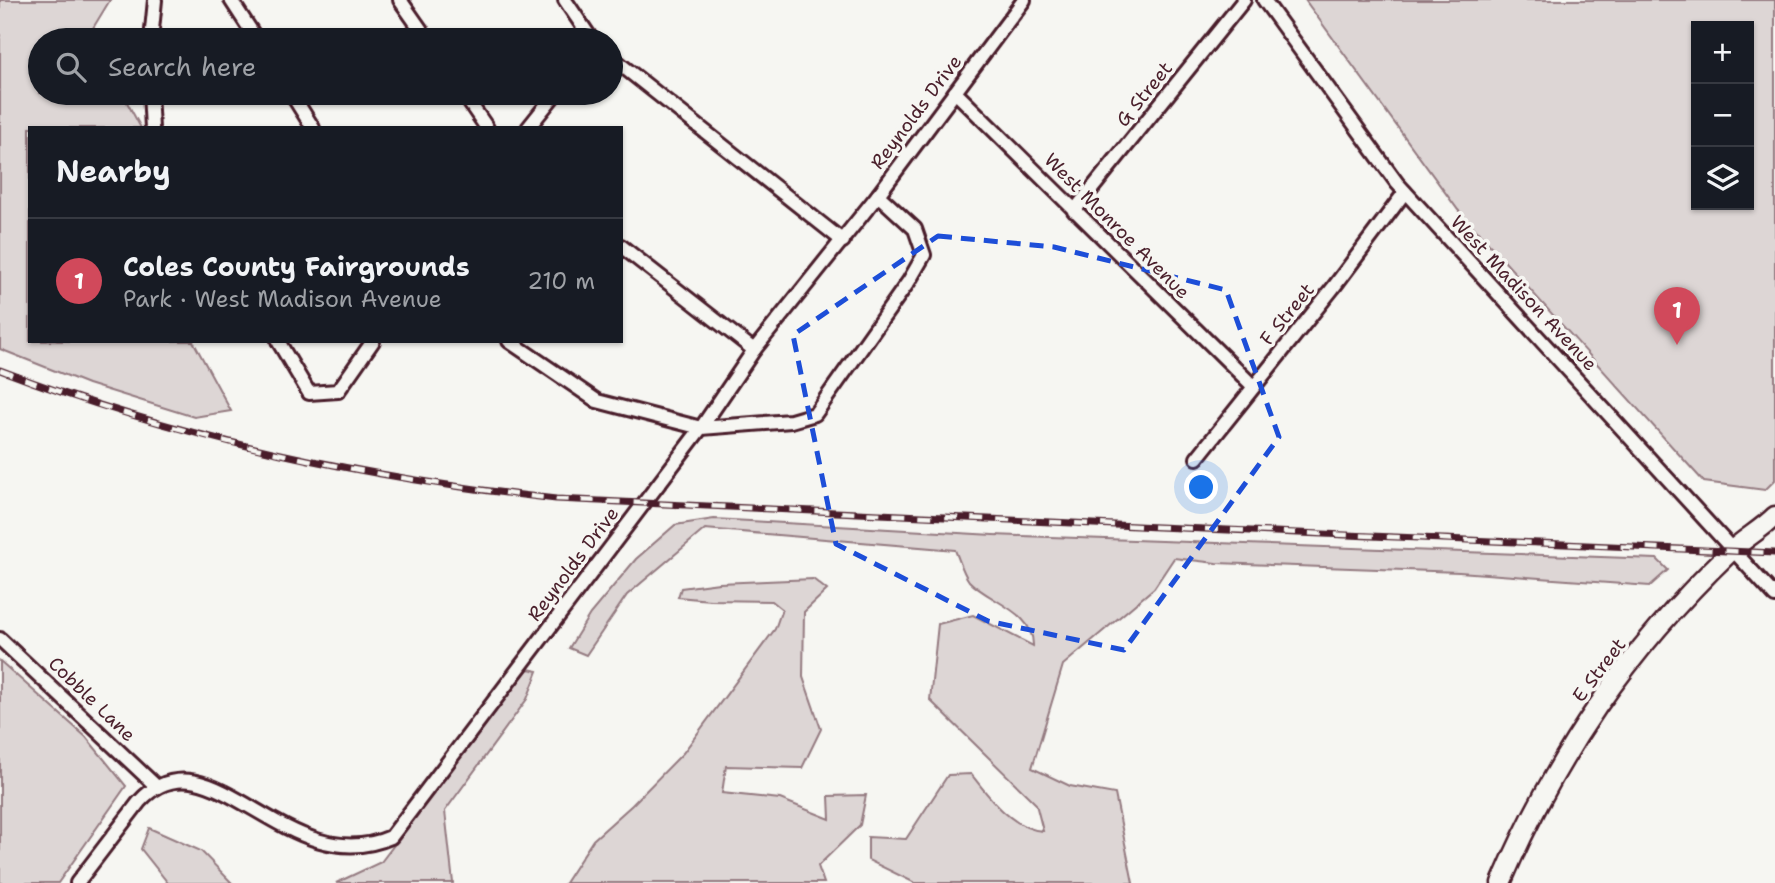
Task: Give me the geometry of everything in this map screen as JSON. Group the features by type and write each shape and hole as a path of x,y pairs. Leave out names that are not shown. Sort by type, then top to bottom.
{"street":[{"path":"152,28 155,0"},
{"path":"231,0 249,28"},
{"path":"400,0 420,28"},
{"path":"565,0 584,28"},
{"name":"Reynolds Drive","path":"371,855 391,837 701,428 754,350 843,241 1024,0"},
{"name":"G Street","path":"1074,211 1244,0"},
{"name":"West Madison Avenue","path":"1264,0 1405,192 1775,596"},
{"path":"623,67 843,241"},
{"name":"West Monroe Avenue","path":"955,92 1253,386"},
{"path":"151,105 152,126"},
{"path":"299,105 312,126"},
{"path":"471,105 486,126"},
{"path":"530,126 546,105"},
{"name":"F Street","path":"1197,458 1333,288 1405,192"},
{"path":"512,343 597,401 701,428 790,421 815,414 909,281 923,255 915,229 878,195"},
{"path":"623,248 754,350"},
{"path":"279,343 309,393 326,394 338,391 372,343"},
{"name":"E Street","path":"1502,883 1536,807 1564,755 1596,706 1667,618 1732,550 1775,516"},
{"name":"Cobble Lane","path":"0,639 157,787"},
{"path":"77,883 139,802 157,787 178,784 190,787 210,800"}],"highlighted area":[{"path":"938,236 1054,247 1226,290 1279,437 1124,650 988,621 836,544 793,335"}],"shaded area":[{"path":"0,0 110,0 93,28 28,28 28,105 129,105 140,126 28,126 28,343 194,343 231,411 194,417 88,384 0,349"},
{"path":"1305,0 1775,0 1775,480 1765,490 1704,482 1458,210"},
{"path":"714,519 993,535 1657,559 1668,570 1650,586 1459,572 1216,563 1174,558 1154,588 1063,665 1032,768 1070,786 1115,794 1133,883 915,883 868,860 868,837 906,839 948,775 971,774 1011,818 1032,829 1043,831 1036,804 930,700 938,624 973,615 1033,646 1026,624 1009,608 969,581 955,550 705,529 627,595 586,655 569,648 590,614 636,559 675,525"},
{"path":"813,579 827,590 804,612 803,677 821,729 802,768 726,766 722,793 780,799 830,819 829,796 866,795 860,825 818,866 824,883 565,883 593,840 683,753 775,629 782,609 772,601 678,597 681,588 719,583"},
{"path":"0,661 86,737 126,786 58,883 0,883"},
{"path":"528,669 538,671 527,699 445,811 453,883 336,883 381,862"},
{"path":"149,828 201,851 232,883 168,883 141,849"}],"railway":[{"path":"0,370 136,416 274,453 414,480 556,499 1775,553"}],"place":[{"name":"Coles County Fairgrounds","path":"1677,345"}]}
